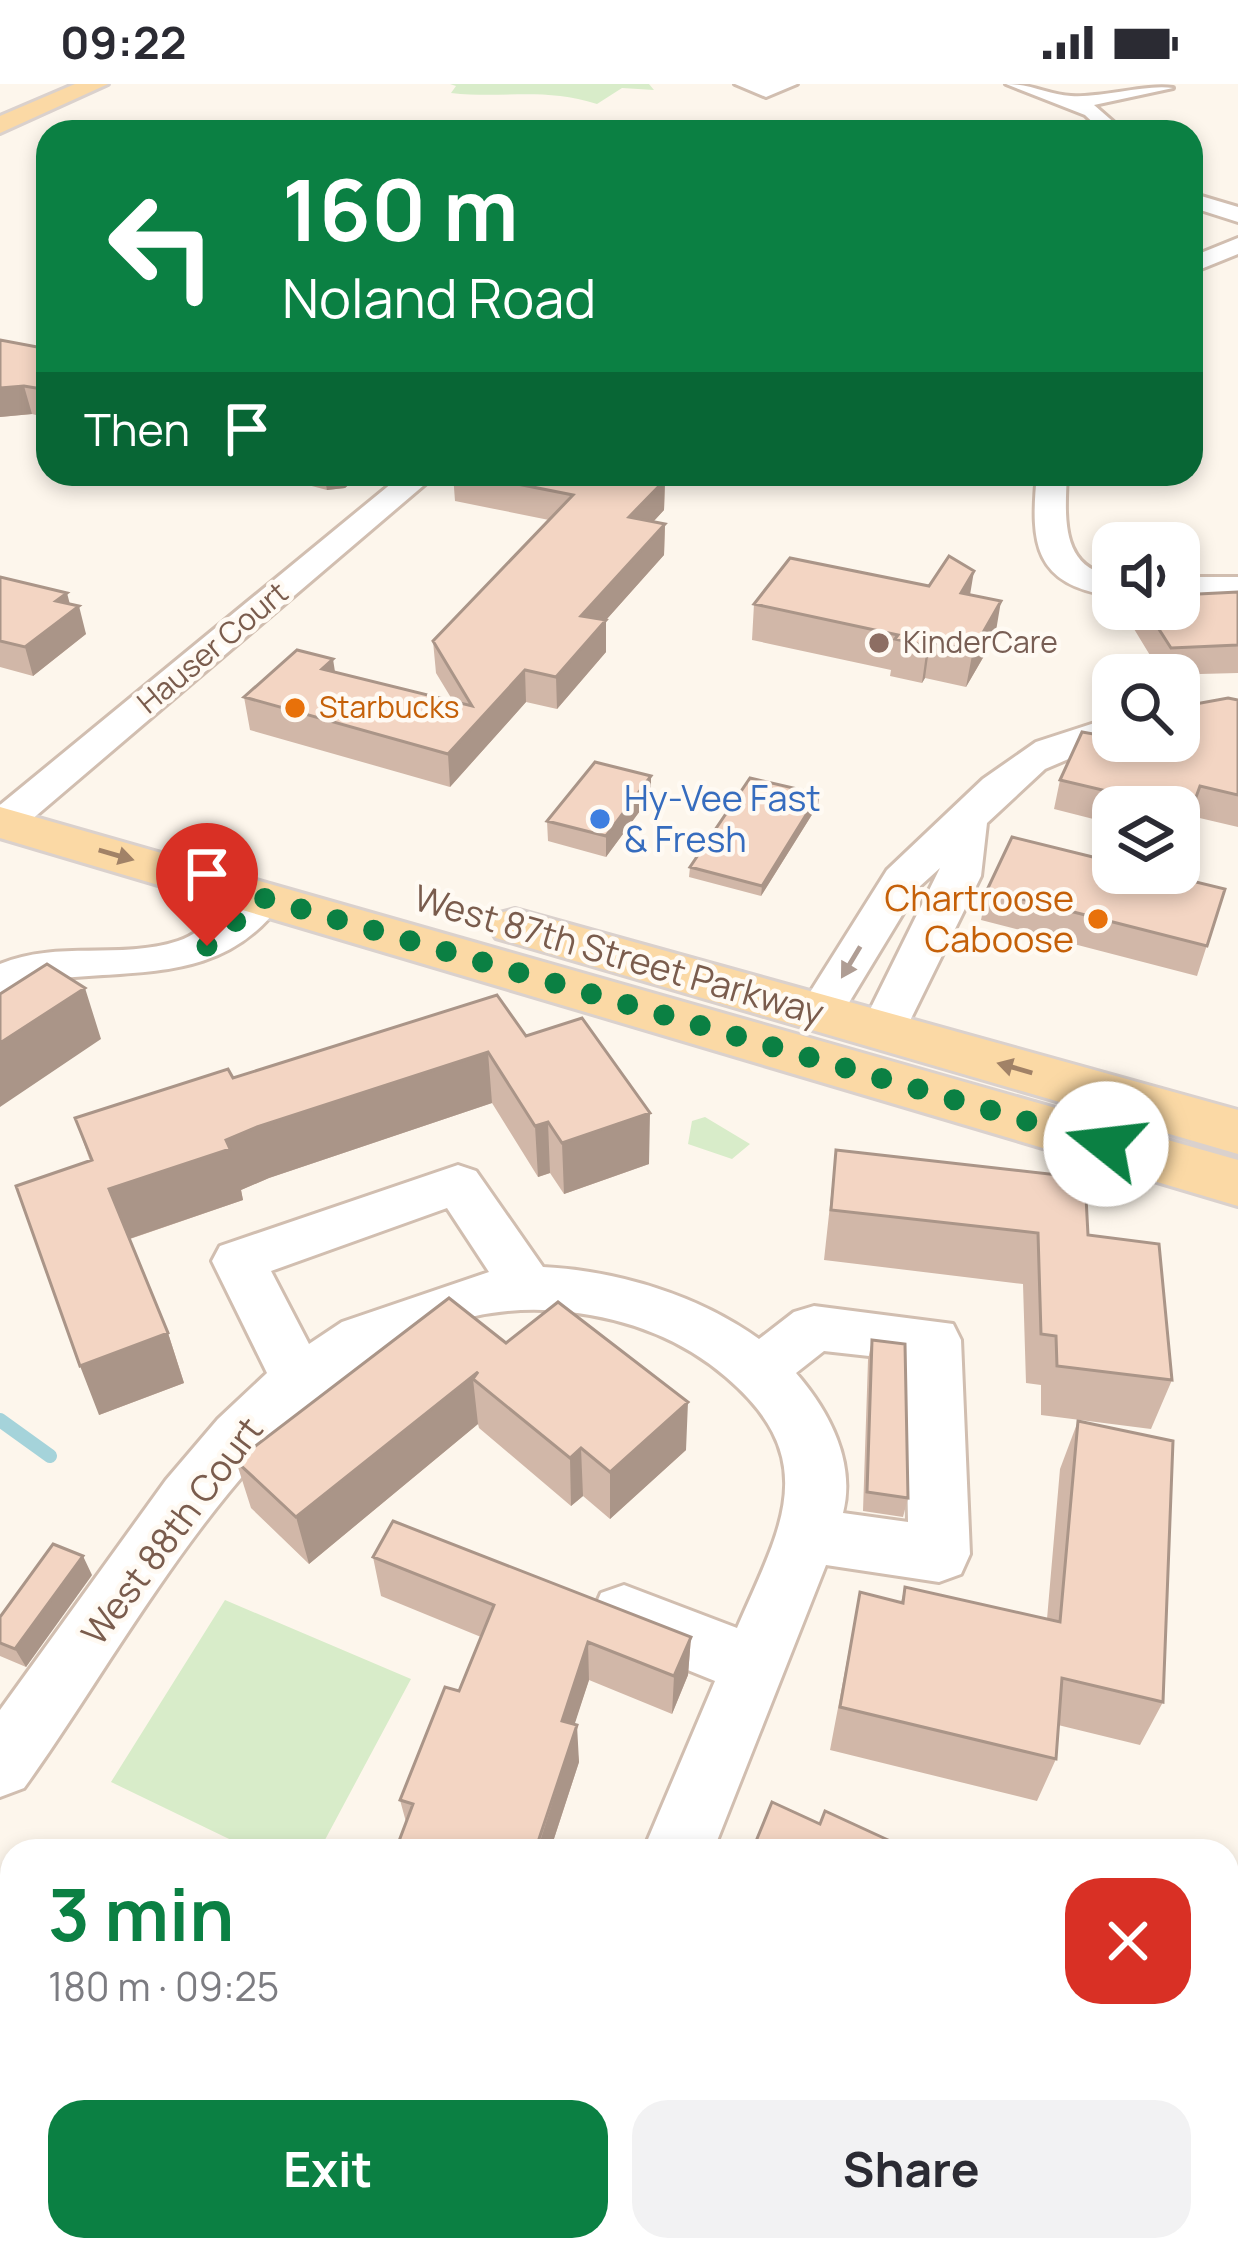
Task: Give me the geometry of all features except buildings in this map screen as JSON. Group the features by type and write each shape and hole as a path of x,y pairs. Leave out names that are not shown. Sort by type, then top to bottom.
{"main road":[{"path":"0,125 96,84"},
{"name":"West 87th Street Parkway","path":"11,803 263,898 1238,1183"},
{"name":"West 87th Street Parkway","path":"11,803 820,1013 1238,1132"},
{"path":"487,963 526,955 797,1035 883,1030"}],"street":[{"path":"745,84 766,91 787,84"},
{"path":"1016,84 1072,102 1098,120"},
{"path":"1072,102 1161,86 1187,91"},
{"path":"1203,204 1238,214"},
{"path":"1203,261 1238,245"},
{"name":"Hauser Court","path":"11,803 407,486"},
{"path":"1052,486 1050,525 1058,563 1078,580 1092,582"},
{"path":"1200,586 1238,587"},
{"path":"820,1013 902,879 967,822 1003,780 1038,754 1092,735"},
{"path":"883,1030 960,876 967,822"},
{"path":"0,981 25,967 178,957 207,946 263,898"},
{"path":"299,1380 239,1262 458,1184 528,1288"},
{"name":"West 88th Court","path":"0,1764 217,1460 299,1380 349,1341 401,1316 528,1288 603,1295 711,1334 759,1370 796,1415 819,1486 807,1534 683,1839"},
{"path":"759,1370 814,1328 933,1340 939,1554 807,1534"},
{"path":"563,1590 752,1665"}],"green space":[{"path":"450,84 649,84 654,90 622,88 597,104 559,96 451,93 456,86"},
{"path":"705,1117 750,1144 732,1159 688,1144 692,1121"},
{"path":"225,1600 411,1679 325,1839 229,1839 111,1782"}],"waterway":[{"path":"0,1420 50,1456"}],"place":[{"name":"KinderCare","path":"879,643"},
{"name":"Starbucks","path":"295,708"},
{"name":"Hy-Vee Fast & Fresh","path":"600,819"},
{"name":"Chartroose Caboose","path":"1098,919"}],"route":[{"path":"207,946 263,898 1106,1144"}]}
